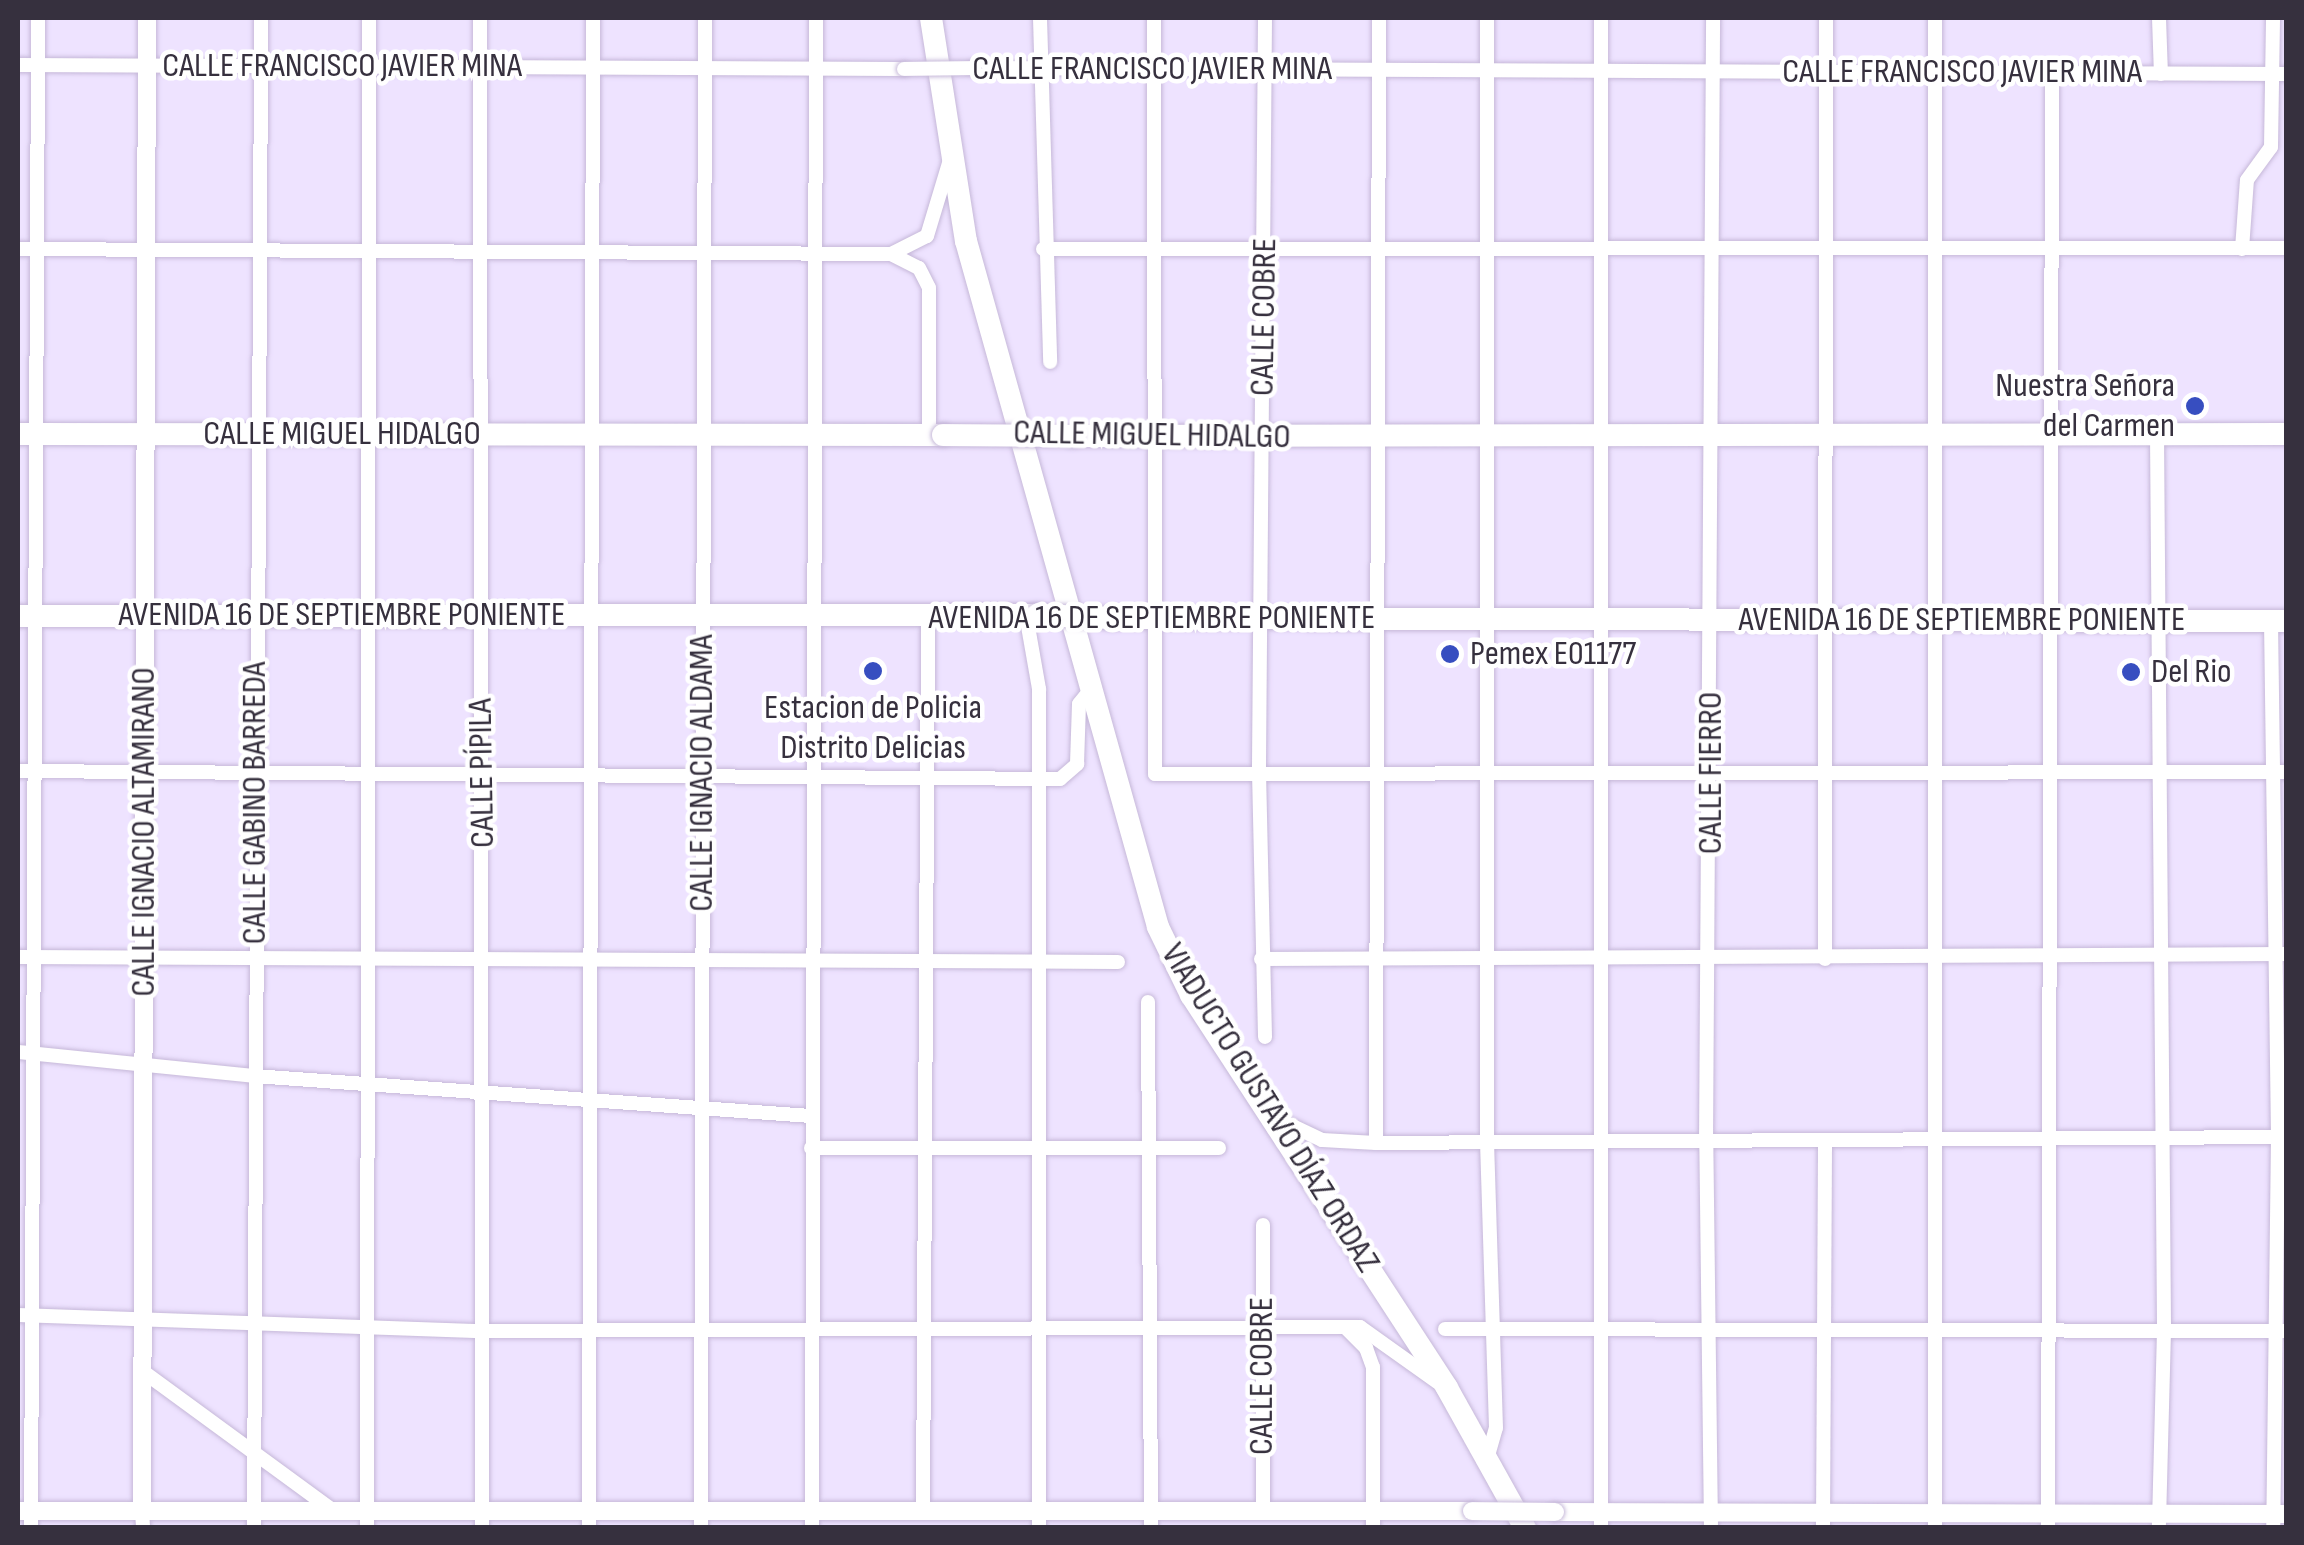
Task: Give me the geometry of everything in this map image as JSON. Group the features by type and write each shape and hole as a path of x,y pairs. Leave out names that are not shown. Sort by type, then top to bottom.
{"main road":[{"name":"VIADUCTO GUSTAVO DÍAZ ORDAZ","path":"931,18 950,160 966,241 1158,927 1192,995 1447,1388 1524,1528"},
{"name":"CALLE MIGUEL HIDALGO","path":"26,434 1154,438 2286,434"},
{"name":"AVENIDA 16 DE SEPTIEMBRE PONIENTE","path":"25,616 1032,615 1262,620 2279,621"}],"street":[{"path":"38,18 36,250 26,434 23,957 27,1516 254,1520 336,1513 367,1520 812,1520 923,1512 1039,1520 1263,1520 1373,1519 1472,1511 1556,1512 1601,1520 2278,1519 2282,1137 2279,621"},
{"name":"CALLE IGNACIO ALTAMIRANO","path":"142,1520 146,959 142,433 147,18"},
{"name":"CALLE GABINO BARREDA","path":"254,1520 250,1323 256,958 256,249 261,18"},
{"path":"367,1520 369,18"},
{"name":"CALLE PÍPILA","path":"480,18 482,1520"},
{"path":"589,1520 593,18"},
{"name":"CALLE IGNACIO ALDAMA","path":"701,1520 698,1111 702,959 705,18"},
{"path":"812,1520 816,18"},
{"path":"1040,18 1043,249 1050,362"},
{"path":"1154,18 1155,774 2279,771"},
{"name":"CALLE COBRE","path":"1264,18 1259,772 1265,1036"},
{"path":"1376,1144 1372,957 1378,18"},
{"path":"1486,1459 1496,1428 1486,1144 1488,18"},
{"path":"1601,18 1601,1520"},
{"name":"CALLE FIERRO","path":"1711,1520 1706,1145 1712,773 1713,18"},
{"path":"1825,959 1826,18"},
{"path":"1935,18 1934,773 1939,1142 1936,1522"},
{"path":"2159,18 2161,74"},
{"path":"2242,249 2248,180 2271,147 2280,74 2273,18"},
{"name":"CALLE FRANCISCO JAVIER MINA","path":"18,65 2280,74"},
{"path":"2048,1522 2046,250 2052,72"},
{"path":"890,254 927,236 950,160"},
{"path":"1043,249 1824,253 2286,248"},
{"path":"18,249 890,254 919,268 929,288 936,435"},
{"path":"2157,434 2164,1332 2159,1521"},
{"path":"1032,615 1038,668 1035,1145 1039,1520"},
{"path":"923,1512 928,617"},
{"path":"24,771 1036,779 1074,770 1079,704 1092,688"},
{"path":"1261,959 2280,954"},
{"path":"23,957 1118,962"},
{"path":"1148,1002 1151,1520"},
{"path":"24,1053 366,1085 811,1116"},
{"path":"1273,1116 1322,1140 1376,1144 1600,1146 2282,1137"},
{"path":"1823,1520 1820,1331 1825,1142"},
{"path":"811,1148 1219,1148"},
{"name":"CALLE COBRE","path":"1263,1225 1263,1520"},
{"path":"24,1315 482,1331 1346,1327 1372,1330 1447,1388"},
{"path":"1346,1327 1366,1348 1373,1367 1373,1519"},
{"path":"1444,1330 2281,1331"},
{"path":"141,1370 336,1513"}],"place":[{"name":"Nuestra Señora del Carmen","path":"2195,406"},
{"name":"Pemex E01177","path":"1450,654"},
{"name":"Estacion de Policia Distrito Delicias","path":"873,671"},
{"name":"Del Rio","path":"2131,672"}]}
